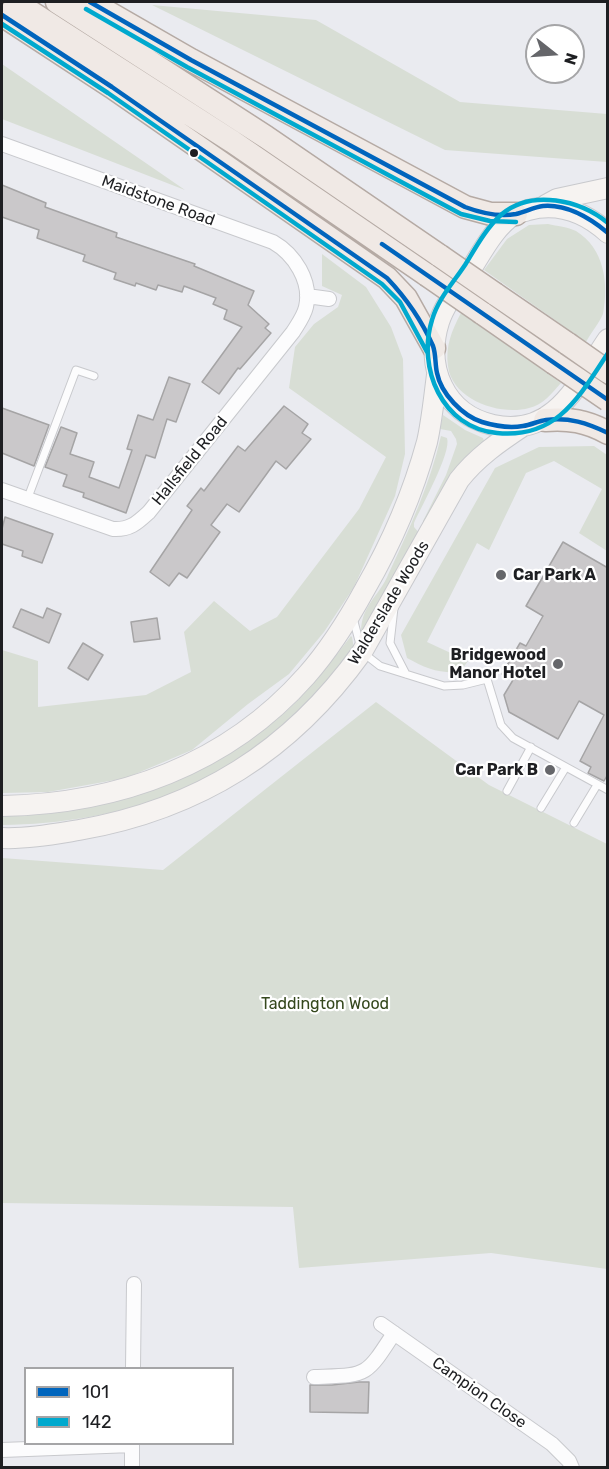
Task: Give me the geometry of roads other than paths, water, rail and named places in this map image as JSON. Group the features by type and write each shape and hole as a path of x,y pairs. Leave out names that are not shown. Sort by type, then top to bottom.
{"main road":[{"path":"15,2 233,142 608,400"},
{"path":"57,2 266,137 608,372"},
{"path":"90,2 200,66 465,207 491,214 516,214"},
{"path":"2,15 112,87 387,278 406,298 434,348"},
{"path":"534,423 576,420 608,433"}],"street":[{"name":"Maidstone Road","path":"2,144 273,242 291,256 302,275 307,296"},
{"path":"534,423 495,425 473,417 449,397 437,375 434,348 440,320 446,306 489,241 501,226 516,214 557,199 608,188"},
{"path":"543,206 580,214 608,233"},
{"path":"307,296 329,299"},
{"name":"Hallsfield Road","path":"2,490 113,529 129,529 150,512 293,332 303,317 307,296"},
{"name":"Walderslade Woods","path":"2,838 91,828 158,810 198,794 249,764 282,740 316,709 346,675 362,652 464,474 492,447 534,423 564,402 608,339"},
{"name":"Walderslade Woods","path":"2,806 55,802 113,793 180,769 231,740 258,721 291,691 324,654 379,564 413,484 429,430 437,375"},
{"path":"133,1367 134,1284"},
{"name":"Campion Close","path":"381,1323 552,1444 572,1467"},
{"path":"314,1377 355,1376 364,1372 372,1366 394,1333"},
{"path":"2,1450 110,1445"},
{"path":"132,1445 132,1467"}],"lane":[{"path":"27,500 76,370 94,376"},
{"path":"395,596 390,643 406,674"},
{"path":"351,613 362,652 380,666 444,686 464,685 487,679 501,725 513,738 608,790"},
{"path":"507,790 531,747"},
{"path":"541,808 566,766"},
{"path":"574,823 597,784"}],"place":[{"name":"Car Park A","path":"501,575"},
{"name":"Bridgewood Manor Hotel","path":"558,664"},
{"name":"Car Park B","path":"550,770"}],"park label":[{"name":"Taddington Wood","path":"325,1004"}]}
